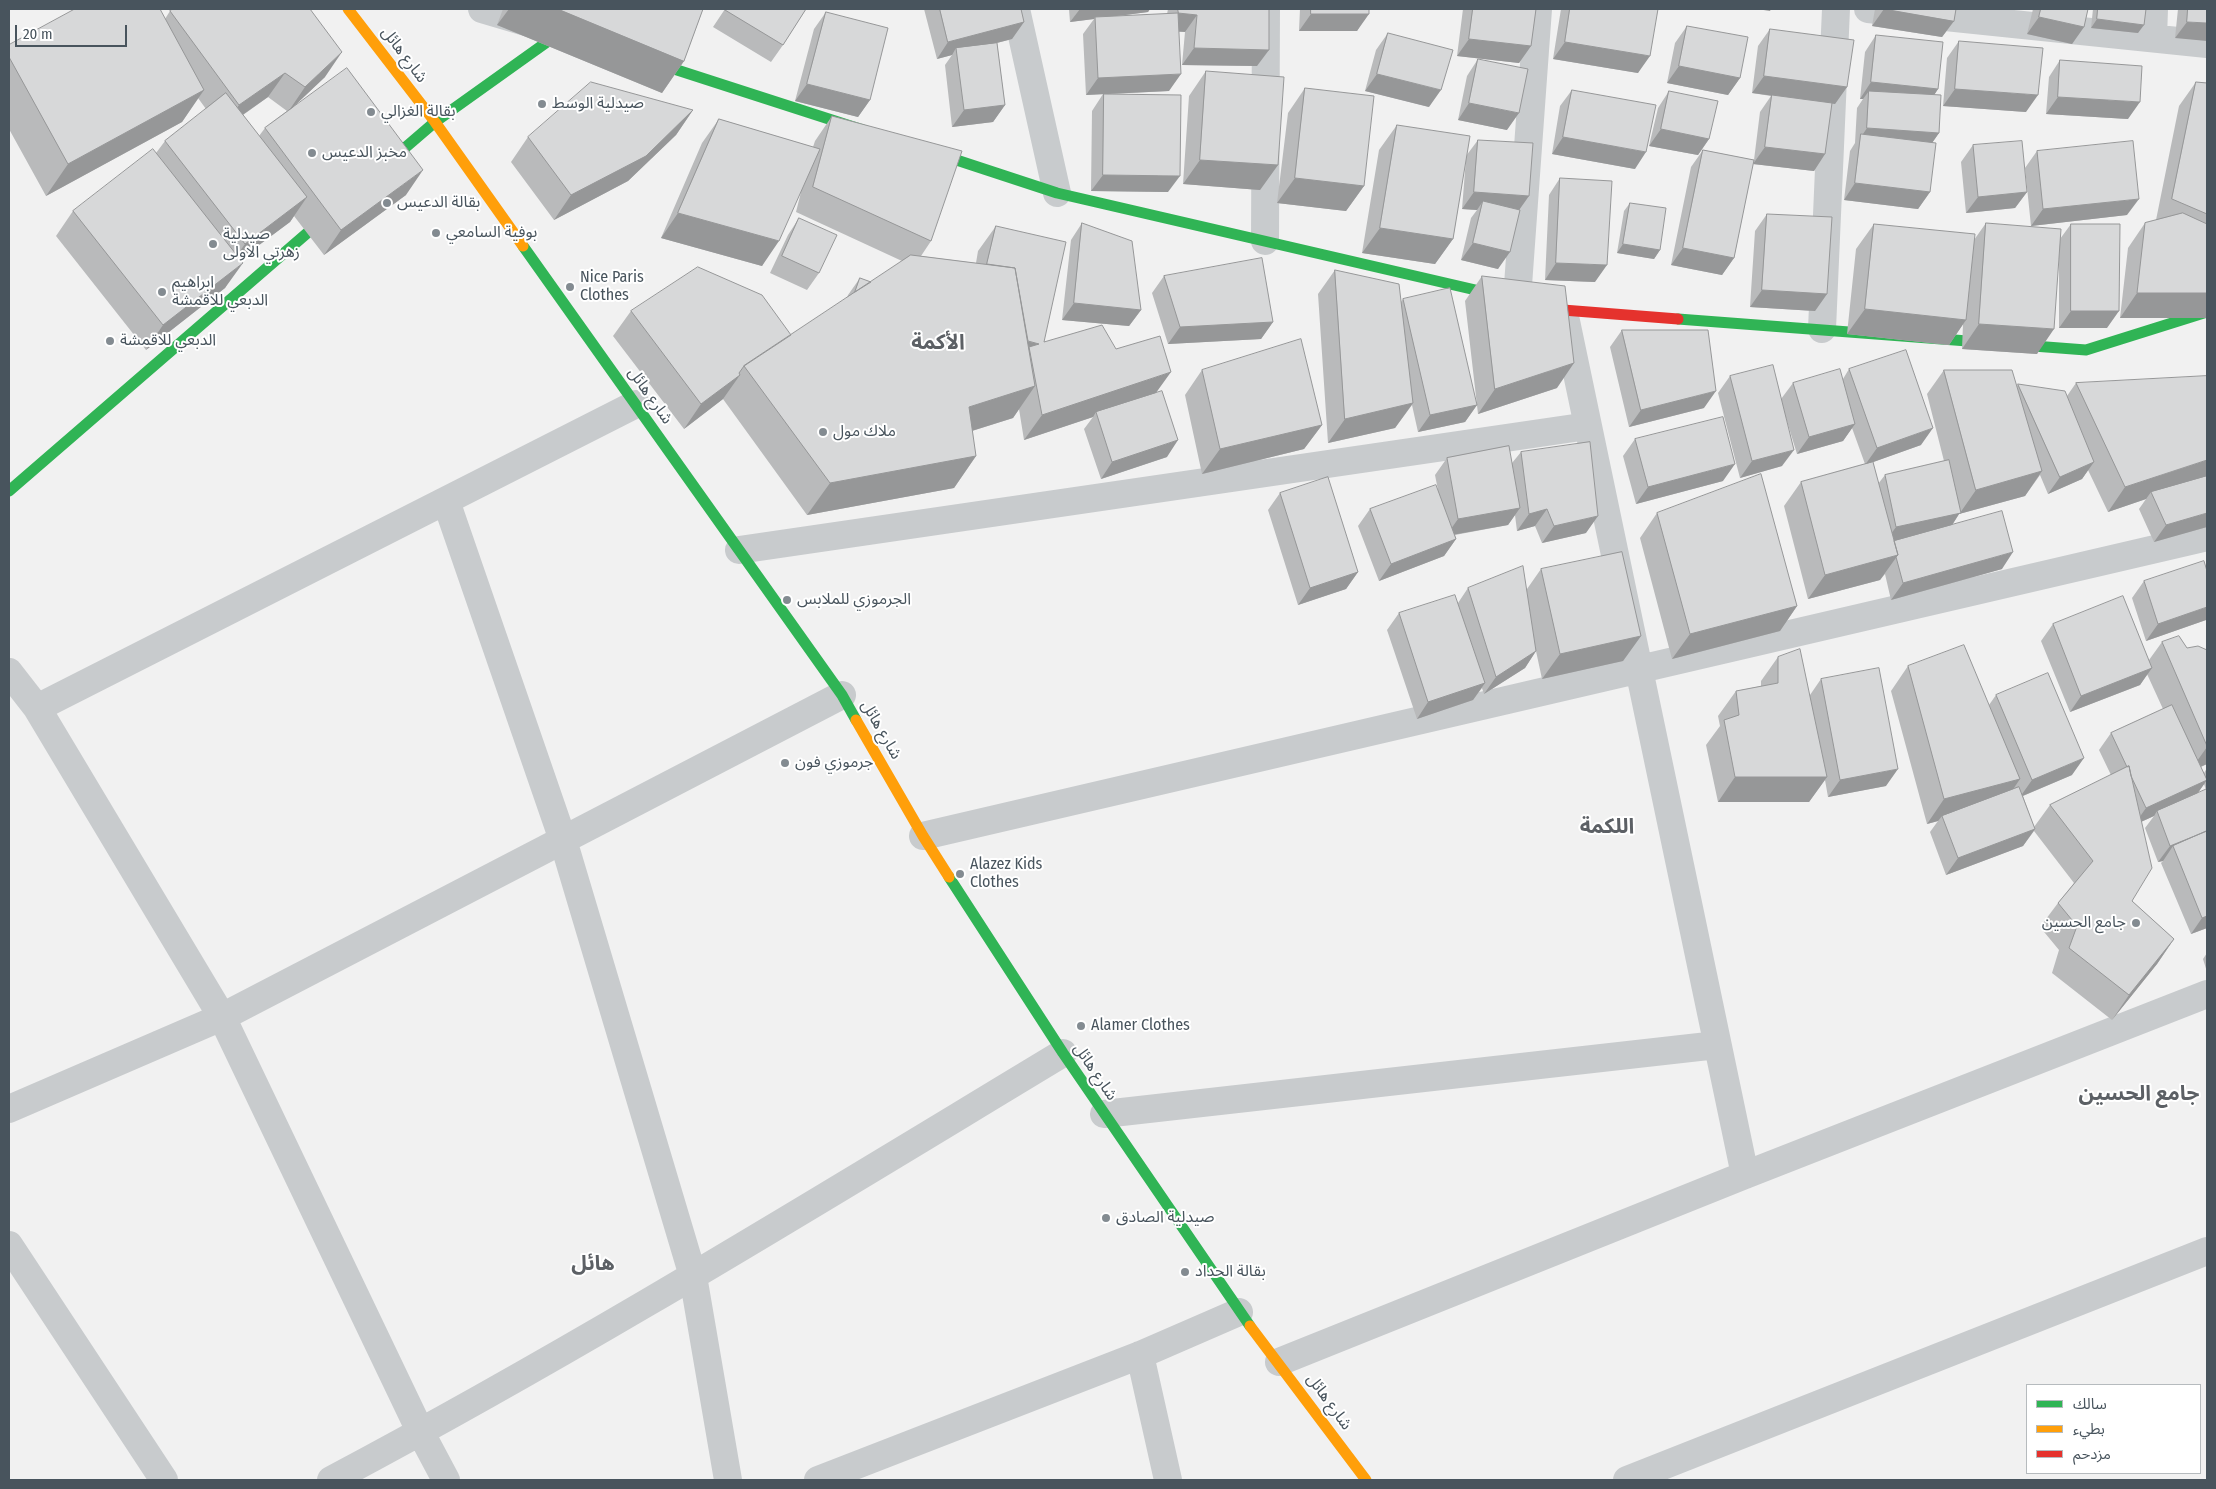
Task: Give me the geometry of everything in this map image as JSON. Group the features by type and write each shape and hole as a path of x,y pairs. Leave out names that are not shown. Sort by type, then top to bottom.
{"street":[{"name":"شارع هائل","path":"348,9 435,122 842,695 923,836 1063,1053 1239,1312 1279,1362 1366,1480"},
{"path":"482,9 589,41"},
{"path":"1016,9 1057,192"},
{"path":"1265,241 1266,9"},
{"path":"1517,299 1538,9"},
{"path":"1822,329 1836,9"},
{"path":"1868,9 2207,44"},
{"path":"2153,38 2154,9"},
{"path":"368,180 435,122 561,32"},
{"path":"636,56 879,135"},
{"path":"907,144 1057,192 1563,310 2086,350 2207,312"},
{"path":"9,491 345,200"},
{"path":"1563,310 1744,1175"},
{"path":"37,708 636,404"},
{"path":"739,550 1588,426"},
{"path":"446,501 563,840 693,1276 728,1480"},
{"path":"923,836 2207,537"},
{"path":"9,672 37,708 222,1016 421,1433 446,1480"},
{"path":"9,1109 222,1016 842,695"},
{"path":"1279,1362 1744,1175 2207,994"},
{"path":"1104,1114 1717,1044"},
{"path":"330,1480 421,1433 693,1276 1063,1053"},
{"path":"9,1245 164,1480"},
{"path":"1627,1480 2207,1251"},
{"path":"818,1480 1140,1355 1239,1312"},
{"path":"1140,1355 1168,1480"}],"building":[{"path":"75,9 160,9 204,90 68,164 9,57 9,45"},
{"path":"173,9 310,9 342,52 305,87 285,73 239,105 170,11"},
{"path":"558,9 703,9 684,61"},
{"path":"726,9 806,9 783,45"},
{"path":"940,9 1021,9 1024,22 948,42"},
{"path":"1178,9 1269,9 1269,50 1194,48 1197,15 1178,13"},
{"path":"1311,9 1369,9 1369,14 1311,14"},
{"path":"1473,9 1536,9 1531,46 1469,39"},
{"path":"1570,9 1658,9 1650,56 1565,42"},
{"path":"1884,9 1956,9 1954,21"},
{"path":"2041,9 2088,9 2084,27 2039,17"},
{"path":"2098,9 2146,9 2144,25 2097,19"},
{"path":"2188,9 2207,9 2207,23 2187,22"},
{"path":"826,12 888,28 870,100 807,84"},
{"path":"1178,13 1181,74 1098,78 1095,17"},
{"path":"1687,26 1748,37 1740,78 1679,66"},
{"path":"1770,29 1854,40 1847,87 1764,76"},
{"path":"1388,33 1453,50 1441,90 1377,74"},
{"path":"1876,35 1943,42 1938,89 1871,82"},
{"path":"1959,41 2043,48 2038,95 1955,89"},
{"path":"997,43 1005,105 964,110 956,48"},
{"path":"1478,59 1528,69 1519,113 1469,103"},
{"path":"2060,60 2142,66 2140,102 2058,97"},
{"path":"347,68 423,170 341,230 265,128"},
{"path":"1206,71 1284,77 1278,165 1200,160"},
{"path":"591,82 693,110 646,156 571,195 528,137"},
{"path":"2196,82 2207,83 2207,214 2172,199"},
{"path":"1305,88 1374,96 1364,186 1295,178"},
{"path":"1572,90 1656,105 1646,152 1563,137"},
{"path":"1669,91 1718,101 1709,139 1661,129"},
{"path":"1869,91 1941,95 1939,133 1867,128"},
{"path":"226,93 307,197 245,244 165,141"},
{"path":"1104,94 1181,95 1180,176 1103,175"},
{"path":"1772,95 1832,103 1825,154 1765,147"},
{"path":"832,116 962,151 931,241 813,187"},
{"path":"719,119 820,149 779,241 678,213"},
{"path":"1397,125 1470,136 1453,239 1380,228"},
{"path":"1861,134 1936,143 1930,192 1855,183"},
{"path":"1478,140 1533,143 1529,196 1474,192"},
{"path":"2022,141 2027,192 1978,197 1973,145"},
{"path":"2133,141 2139,199 2043,209 2037,151"},
{"path":"153,149 243,263 163,325 73,211"},
{"path":"1703,150 1754,160 1734,258 1683,248"},
{"path":"1560,178 1612,181 1607,265 1556,263"},
{"path":"1483,201 1520,210 1510,252 1473,243"},
{"path":"1630,203 1666,208 1660,250 1623,244"},
{"path":"2183,213 2207,224 2207,293 2137,293 2145,223"},
{"path":"1767,214 1832,217 1827,294 1762,290"},
{"path":"799,218 837,235 819,273 782,256"},
{"path":"1082,223 1132,241 1141,310 1074,303"},
{"path":"1986,223 2061,229 2054,329 1979,324"},
{"path":"1874,224 1975,234 1966,320 1865,309"},
{"path":"2071,224 2120,224 2119,311 2071,311"},
{"path":"996,226 1066,242 1044,342 1102,325 1116,349 1160,336 1171,372 1042,415 1029,347 1039,344 1028,341 1015,268 987,264"},
{"path":"911,255 1015,268 1035,386 969,407 976,456 830,483 744,366"},
{"path":"1262,258 1273,322 1180,327 1164,276"},
{"path":"698,267 762,295 791,335 744,366 739,373 740,375 701,404 631,311"},
{"path":"1335,270 1399,284 1413,403 1345,419"},
{"path":"1482,276 1565,286 1574,363 1495,389"},
{"path":"860,278 871,282 855,292"},
{"path":"1450,288 1477,405 1430,415 1403,299"},
{"path":"1622,330 1708,330 1716,391 1641,410"},
{"path":"1301,339 1322,425 1220,449 1202,370"},
{"path":"1906,350 1933,428 1877,448 1849,369"},
{"path":"1773,365 1794,450 1752,461 1730,376"},
{"path":"1840,369 1855,424 1809,437 1793,383"},
{"path":"1944,370 2012,370 2042,471 1976,490"},
{"path":"2207,376 2207,460 2125,487 2076,383"},
{"path":"2018,384 2065,391 2094,462 2060,477"},
{"path":"1162,391 1178,440 1112,462 1096,412"},
{"path":"1723,417 1735,464 1648,487 1635,439"},
{"path":"1590,442 1598,516 1554,526 1547,509 1529,514 1521,452"},
{"path":"1509,446 1520,508 1458,519 1447,458"},
{"path":"1949,460 1961,513 1896,527 1885,475"},
{"path":"1873,462 1898,555 1825,575 1801,482"},
{"path":"1761,474 1797,606 1690,634 1657,513"},
{"path":"2207,476 2207,513 2166,525 2151,492"},
{"path":"1328,477 1358,572 1310,588 1280,493"},
{"path":"1436,485 1456,539 1391,564 1370,509"},
{"path":"2002,511 2013,552 1903,583 1894,541"},
{"path":"1622,552 1641,636 1560,654 1541,569"},
{"path":"2204,561 2207,571 2207,607 2158,624 2144,581"},
{"path":"1523,566 1536,651 1496,677 1468,588"},
{"path":"1455,595 1485,683 1428,702 1399,613"},
{"path":"2123,596 2152,668 2081,696 2053,624"},
{"path":"2179,636 2187,648 2198,646 2207,650 2207,746 2162,642"},
{"path":"1964,645 2020,779 1944,799 1908,666"},
{"path":"1800,649 1827,777 1735,777 1724,720 1739,715 1736,691 1778,683 1778,657"},
{"path":"1879,668 1898,769 1840,780 1821,679"},
{"path":"2048,673 2084,758 2032,780 1996,695"},
{"path":"2172,705 2207,780 2146,808 2131,776 2129,766 2127,767 2111,733"},
{"path":"2129,766 2152,868 2132,901 2174,939 2129,995 2069,948 2077,926 2058,903 2093,861 2050,805"},
{"path":"2019,787 2035,829 1958,858 1942,816"},
{"path":"2207,789 2207,831 2170,846 2157,811"},
{"path":"2207,831 2207,916 2202,918 2173,846"}],"traffic: fast":[{"path":"378,171 435,122 561,32 576,37"},
{"path":"643,59 866,131"},
{"path":"923,149 1057,193 1523,301"},
{"path":"9,491 335,209"},
{"path":"523,246 842,695 856,720"},
{"path":"1678,319 2086,350 2207,312"},
{"path":"949,877 1063,1053 1250,1326"}],"traffic: slow":[{"path":"348,9 435,122 523,246"},
{"path":"856,720 949,877"},
{"path":"1250,1326 1366,1480"}],"traffic: jam":[{"path":"1523,301 1563,310 1678,319"}],"place":[{"name":"صيدلية الوسط","path":"542,104"},
{"name":"بقالة الغزالي","path":"371,112"},
{"name":"مخبز الدعيس","path":"312,153"},
{"name":"بقالة الدعيس","path":"387,203"},
{"name":"بوفية السامعي","path":"436,233"},
{"name":"صيدلية زهرتي الاولى","path":"213,244"},
{"name":"Nice Paris Clothes","path":"570,287"},
{"name":"ابراهيم الدبعي للاقمشة","path":"162,292"},
{"name":"الدبعي للاقمشة","path":"110,341"},
{"name":"ملاك مول","path":"823,432"},
{"name":"الجرموزي للملابس","path":"787,600"},
{"name":"جرموزي فون","path":"785,763"},
{"name":"Alazez Kids Clothes","path":"960,874"},
{"name":"جامع الحسين","path":"2136,923"},
{"name":"Alamer Clothes","path":"1081,1026"},
{"name":"صيدلية الصادق","path":"1106,1218"},
{"name":"بقالة الحداد","path":"1185,1272"}],"district":[{"name":"الأكمة","path":"938,343"},
{"name":"اللكمة","path":"1607,827"},
{"name":"جامع الحسين","path":"2139,1094"},
{"name":"هائل","path":"593,1264"}]}
